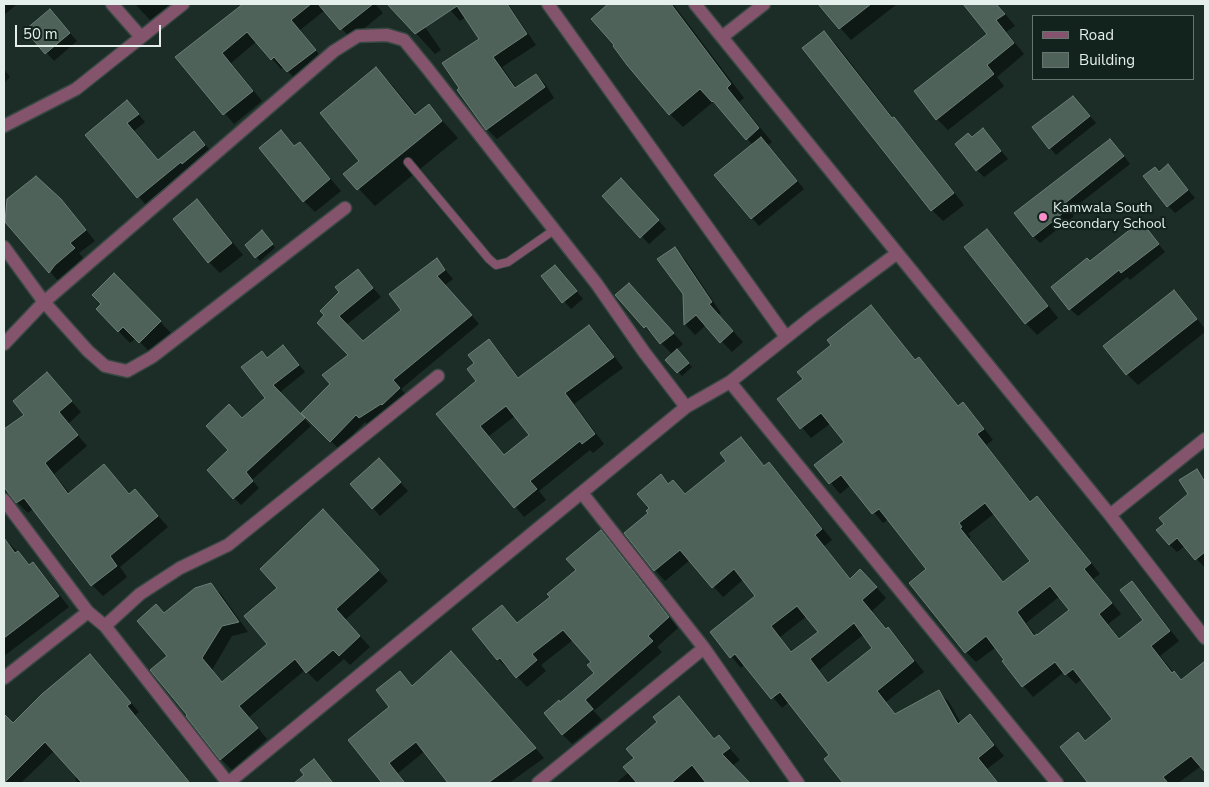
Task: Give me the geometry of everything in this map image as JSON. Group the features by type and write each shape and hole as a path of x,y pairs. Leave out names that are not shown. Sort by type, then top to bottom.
{"street":[{"path":"112,4 141,37"},
{"path":"4,126 76,89 183,4"},
{"path":"695,4 896,254 1110,515 1205,638"},
{"path":"722,37 764,4"},
{"path":"552,5 786,336"},
{"path":"4,344 44,302 334,51 358,36 388,35 404,40 427,68 596,283 644,352 686,407"},
{"path":"4,247 44,302 88,352 105,366 127,370 152,358 345,208"},
{"path":"4,500 88,612 104,626 228,783 686,407 730,382 786,336 896,254"},
{"path":"104,626 140,594 172,573 228,545 438,376"},
{"path":"730,382 1057,783"},
{"path":"1110,515 1205,439"},
{"path":"582,493 704,648 798,783"},
{"path":"4,678 88,612"},
{"path":"538,783 704,648"}],"lane":[{"path":"408,162 496,265 508,262 554,230"}],"building":[{"path":"243,4 311,4 291,20 316,50 287,72 274,57 271,60 247,32 222,53 253,91 223,115 175,57"},
{"path":"318,4 373,4 340,30"},
{"path":"387,4 507,4 527,34 493,57 515,88 536,74 545,87 486,130 457,90 459,88 442,63 479,39 457,6 415,34"},
{"path":"608,4 671,4 731,84 727,88 759,128 746,140 713,101 700,89 669,115 591,19"},
{"path":"818,4 871,4 839,29"},
{"path":"963,4 996,4 1005,14 996,20 1014,43 987,65 994,74 936,120 914,91 987,34"},
{"path":"50,9 70,33 45,54 25,30"},
{"path":"824,31 954,193 931,211 802,48"},
{"path":"376,67 415,115 429,104 442,121 357,190 343,174 359,161 320,113"},
{"path":"1073,96 1090,116 1049,149 1032,127"},
{"path":"127,100 139,114 127,123 158,160 194,131 205,145 137,198 85,135"},
{"path":"983,128 1001,151 976,171 955,144 968,133 972,137"},
{"path":"281,130 294,146 300,142 330,179 303,202 259,148"},
{"path":"761,137 797,181 751,219 714,175"},
{"path":"1110,139 1124,156 1064,204 1068,209 1033,237 1014,213"},
{"path":"1168,164 1188,190 1167,207 1143,176 1155,167 1159,172"},
{"path":"36,176 61,199 86,230 70,243 75,248 55,265 49,273 5,222 7,199"},
{"path":"621,178 659,220 640,238 602,196"},
{"path":"197,199 232,243 208,263 173,219"},
{"path":"1141,221 1159,244 1121,273 1119,270 1069,310 1051,287 1087,258 1090,261"},
{"path":"987,229 1048,306 1025,324 964,247"},
{"path":"262,230 273,244 255,258 245,245"},
{"path":"675,247 712,302 709,304 733,331 720,343 696,315 684,325 683,294 657,259"},
{"path":"437,258 445,270 437,276 472,315 393,380 400,388 382,405 359,418 356,415 330,442 301,413 330,384 322,375 348,355 317,323 324,315 320,311 339,292 335,287 358,269 373,288 339,316 363,341 401,310 389,294"},
{"path":"555,265 577,291 562,303 541,276"},
{"path":"114,273 161,321 139,343 123,327 118,332 96,309 101,304 92,295"},
{"path":"629,283 674,333 660,344 646,326 644,328 615,295"},
{"path":"1174,290 1197,319 1126,375 1103,346"},
{"path":"871,305 915,360 919,357 958,406 963,402 984,429 977,434 1030,502 1037,496 1091,563 1084,569 1112,603 1099,614 1119,639 1143,620 1120,590 1132,581 1170,631 1151,646 1172,673 1174,671 1181,680 1205,661 1205,772 1191,756 1163,777 1168,783 1088,783 1060,747 1078,732 1085,741 1112,719 1073,669 1065,675 1055,662 1022,687 986,636 965,653 909,583 926,569 879,509 872,514 841,475 829,484 814,465 844,442 821,413 800,429 777,399 803,379 797,372 831,345 827,340","holes":["985,503 1030,561 1003,582 960,528 962,527 959,523","1050,586 1069,610 1034,636 1017,612"]},
{"path":"589,325 614,357 565,393 595,434 582,444 580,441 530,481 537,489 514,508 436,414 476,381 467,369 474,363 468,355 489,339 518,378","holes":["506,406 529,435 504,455 480,426"]},
{"path":"283,345 299,365 273,385 305,418 246,472 253,481 233,499 207,470 228,450 206,426 229,404 242,418 265,398 241,367 262,351 267,358"},
{"path":"677,349 689,363 677,373 665,360"},
{"path":"47,372 72,401 59,412 78,435 45,463 68,494 104,464 129,494 135,489 158,516 110,556 117,566 91,586 24,498 16,503 4,487 4,429 24,415 13,401"},
{"path":"741,437 764,466 769,462 822,529 815,535 850,579 860,569 877,587 862,600 886,629 888,627 914,661 877,691 895,714 939,690 958,724 970,714 994,745 978,758 998,783 843,783 824,759 829,755 780,692 771,699 735,654 730,658 710,632 755,596 734,569 712,588 680,550 654,571 624,533 648,513 646,511 649,508 637,494 661,474 668,484 673,480 685,494 726,461 720,453","holes":["797,606 818,632 791,652 771,626","854,623 872,648 828,683 810,659"]},
{"path":"379,458 401,482 372,509 350,484"},
{"path":"1197,469 1205,482 1205,552 1195,560 1177,538 1169,545 1156,530 1164,524 1159,518 1188,494 1179,480"},
{"path":"323,509 379,570 336,609 360,636 339,656 333,650 306,673 295,659 239,706 258,728 220,760 187,715 150,670 167,656 137,621 156,604 164,613 195,588 211,583 239,622 222,626 202,658 222,682 267,644 244,616 277,588 260,569"},
{"path":"601,530 669,617 648,636 653,641 585,700 593,709 562,735 544,713 594,673 587,665 591,662 563,630 532,654 537,660 516,678 500,658 497,660 472,629 502,605 517,623 550,597 547,594 576,570 566,559"},
{"path":"4,538 15,553 18,551 29,565 33,562 59,596 4,638"},
{"path":"451,651 536,748 488,783 448,783 416,742 389,763 405,783 382,783 348,740 389,707 376,690 400,671 412,686"},
{"path":"90,654 131,703 127,706 190,783 82,783 45,742 4,783 4,714 13,723 42,694"},
{"path":"679,696 714,739 719,735 730,748 722,754 750,783 706,783 692,765 671,783 637,783 623,767 634,758 626,749 657,722 653,717"},
{"path":"314,759 333,783 294,783 304,775 300,770"}],"place":[{"name":"Kamwala South Secondary School","path":"1043,217"}]}
